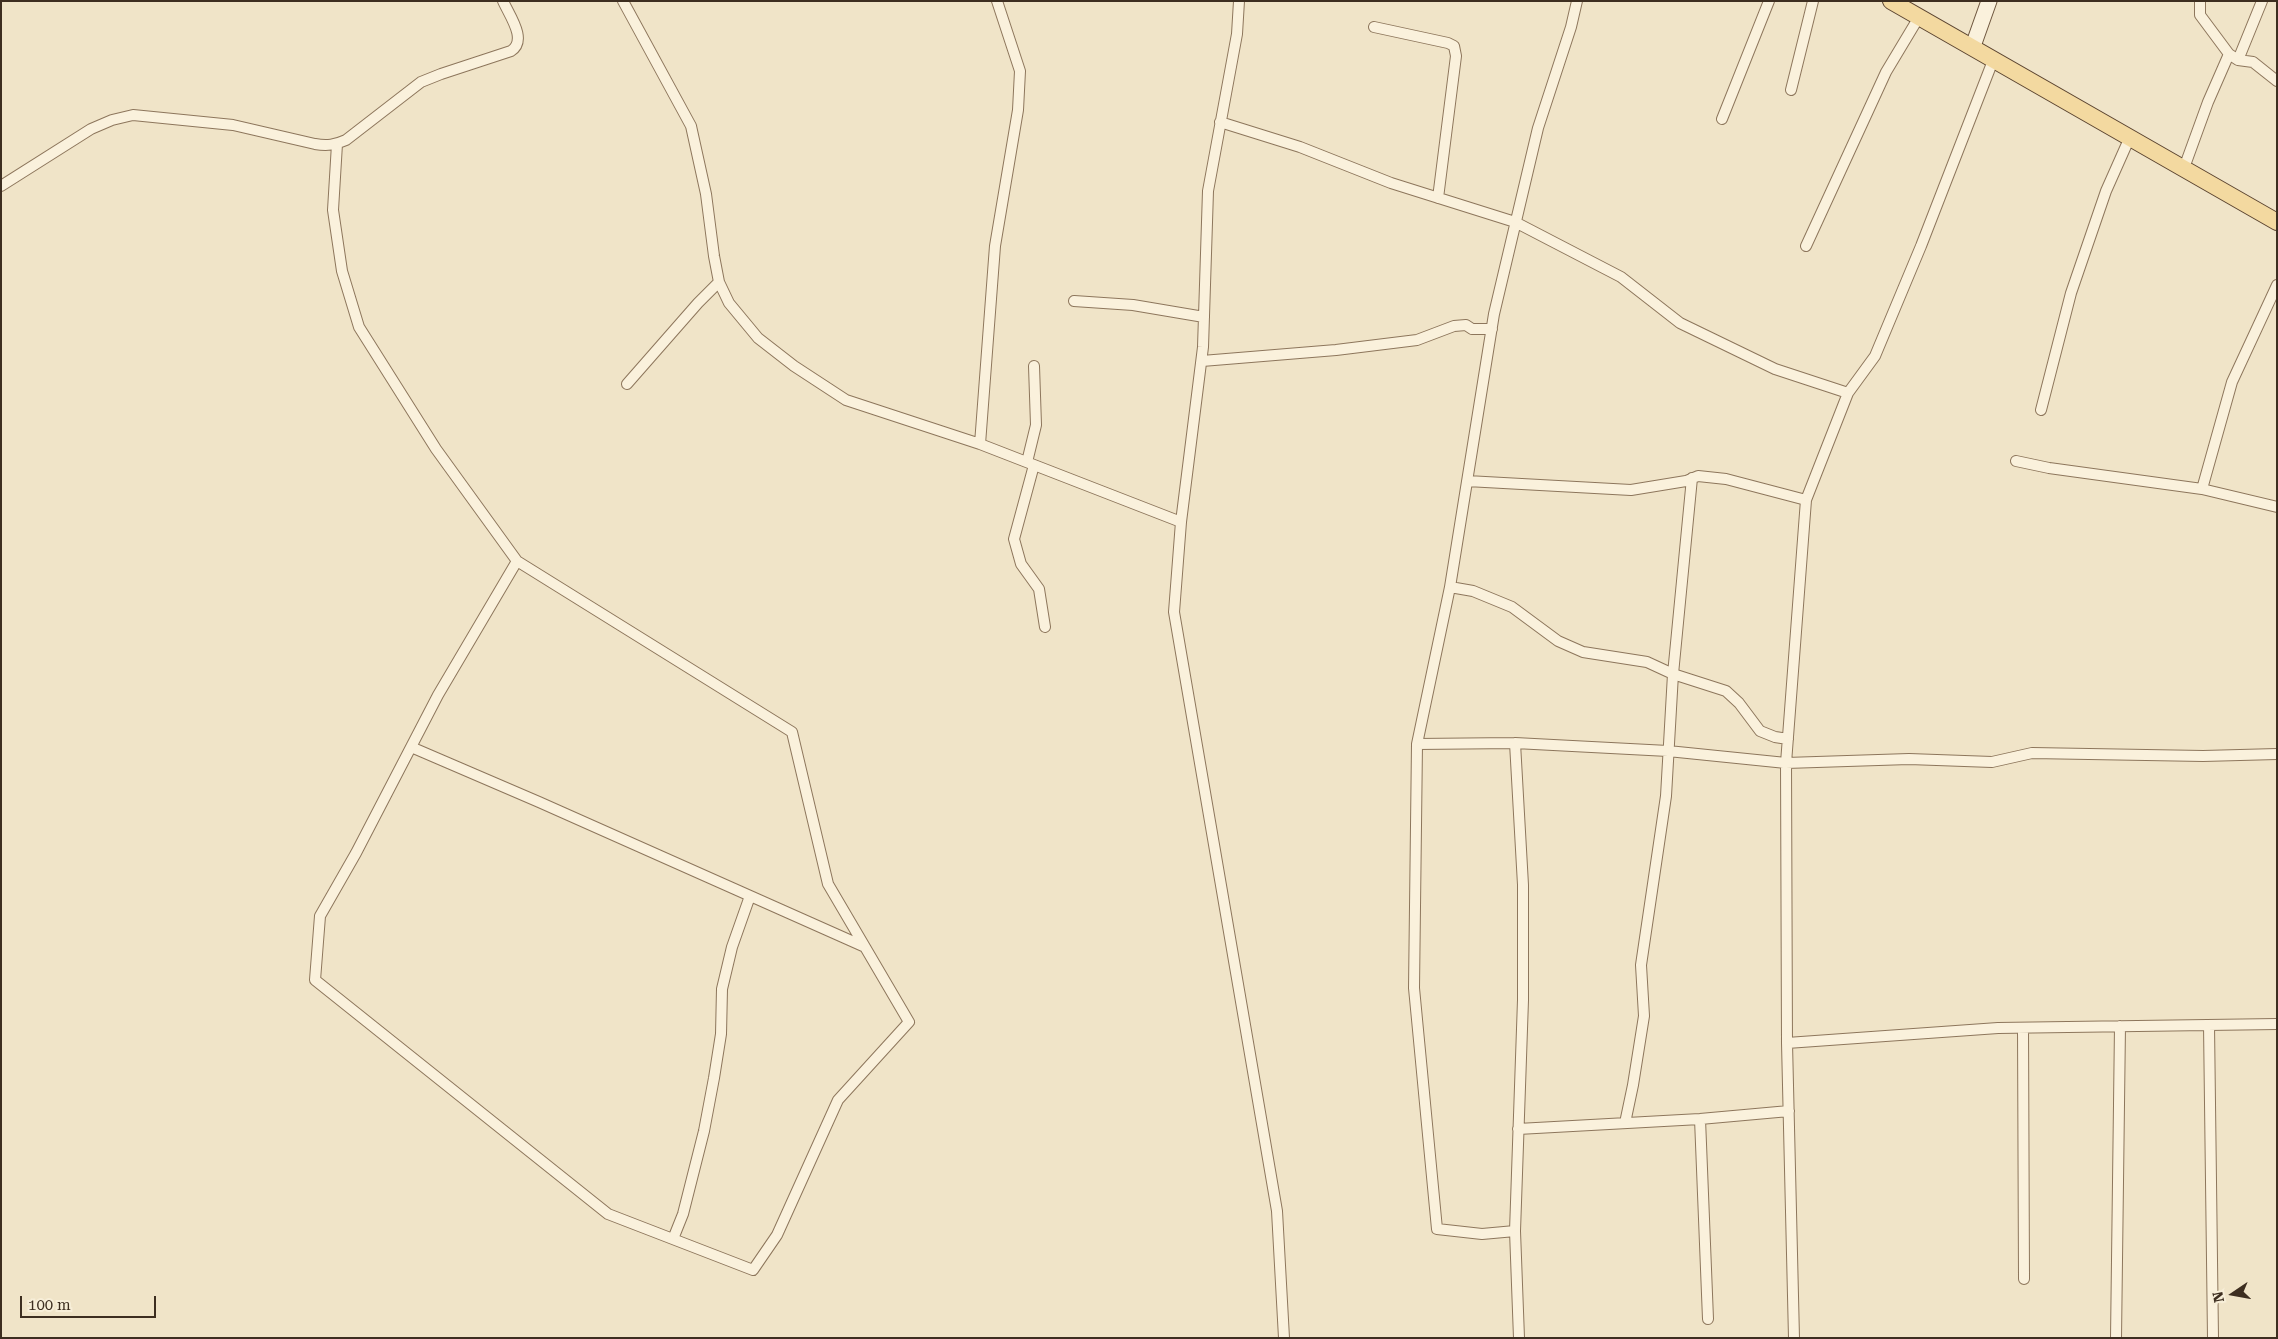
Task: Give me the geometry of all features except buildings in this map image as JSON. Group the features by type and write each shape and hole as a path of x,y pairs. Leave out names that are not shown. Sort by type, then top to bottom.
{"main road":[{"path":"1892,1 2277,222"}],"street":[{"path":"1,186 90,129 133,115 233,125 315,144 327,146 337,144 346,140 422,82 441,74 511,52 517,48 519,42 518,34 503,1"},
{"path":"623,1 691,126 706,194 714,256 720,282 729,303 758,338 794,366 846,400 980,444 1181,522"},
{"path":"980,444 996,246 1018,110 1020,81 1016,53 997,1"},
{"path":"1239,1 1237,34 1208,192 1202,361 1181,522 1174,612 1277,1211 1284,1338"},
{"path":"1515,1231 1482,1234 1437,1229 1414,988 1417,744 1450,587 1492,329 1515,222 1538,128 1571,27 1577,1"},
{"path":"1722,120 1769,1"},
{"path":"1791,90 1813,1"},
{"path":"1973,46 1989,1"},
{"path":"2200,1 2200,15 2234,57 2252,62 2277,81"},
{"path":"2184,168 2234,57 2262,1"},
{"path":"1806,246 1886,72 1920,17"},
{"path":"1374,27 1448,43 1454,46 1456,56 1438,198"},
{"path":"1794,1338 1788,1043 1786,763 1806,500 1848,393 1875,356 1921,246 1994,58"},
{"path":"1220,122 1300,147 1391,183 1515,222 1621,277 1680,323 1775,369 1848,393"},
{"path":"2041,410 2071,293 2106,191 2130,137"},
{"path":"337,144 333,210 342,271 359,327 436,449 517,561 792,732 828,884 909,1022 838,1100 777,1235 753,1270 608,1214 315,980 320,916 356,852 438,695 517,561"},
{"path":"627,384 698,303 720,282"},
{"path":"2202,489 2232,382 2277,285"},
{"path":"1074,301 1133,305 1204,318"},
{"path":"1202,361 1336,350 1417,340 1454,326 1466,325 1472,329 1492,329"},
{"path":"1034,366 1036,425 1014,539 1021,564 1039,590 1045,627"},
{"path":"2016,461 2049,468 2202,489 2277,507"},
{"path":"1467,482 1631,490 1686,481 1698,476 1726,479 1806,500"},
{"path":"1625,1123 1644,1016 1643,950 1666,796 1673,674 1692,478"},
{"path":"1450,587 1473,592 1512,607 1558,641 1583,652 1647,662 1673,674 1726,691 1738,702 1760,731 1775,738 1788,739"},
{"path":"1417,744 1515,743 1668,751 1786,763 1909,759 1992,762 2032,753 2203,756 2277,754"},
{"path":"1515,743 1523,885 1523,1000 1515,1231 1519,1338"},
{"path":"411,747 865,947"},
{"path":"673,1239 682,1214 704,1131 721,1034 722,989 732,947 750,896"},
{"path":"1788,1043 2023,1028 2277,1024"},
{"path":"2209,1025 2213,1338"},
{"path":"2116,1338 2120,1026"},
{"path":"2023,1028 2024,1279"},
{"path":"1518,1129 1700,1119 1789,1111"},
{"path":"1700,1119 1708,1319"}]}
